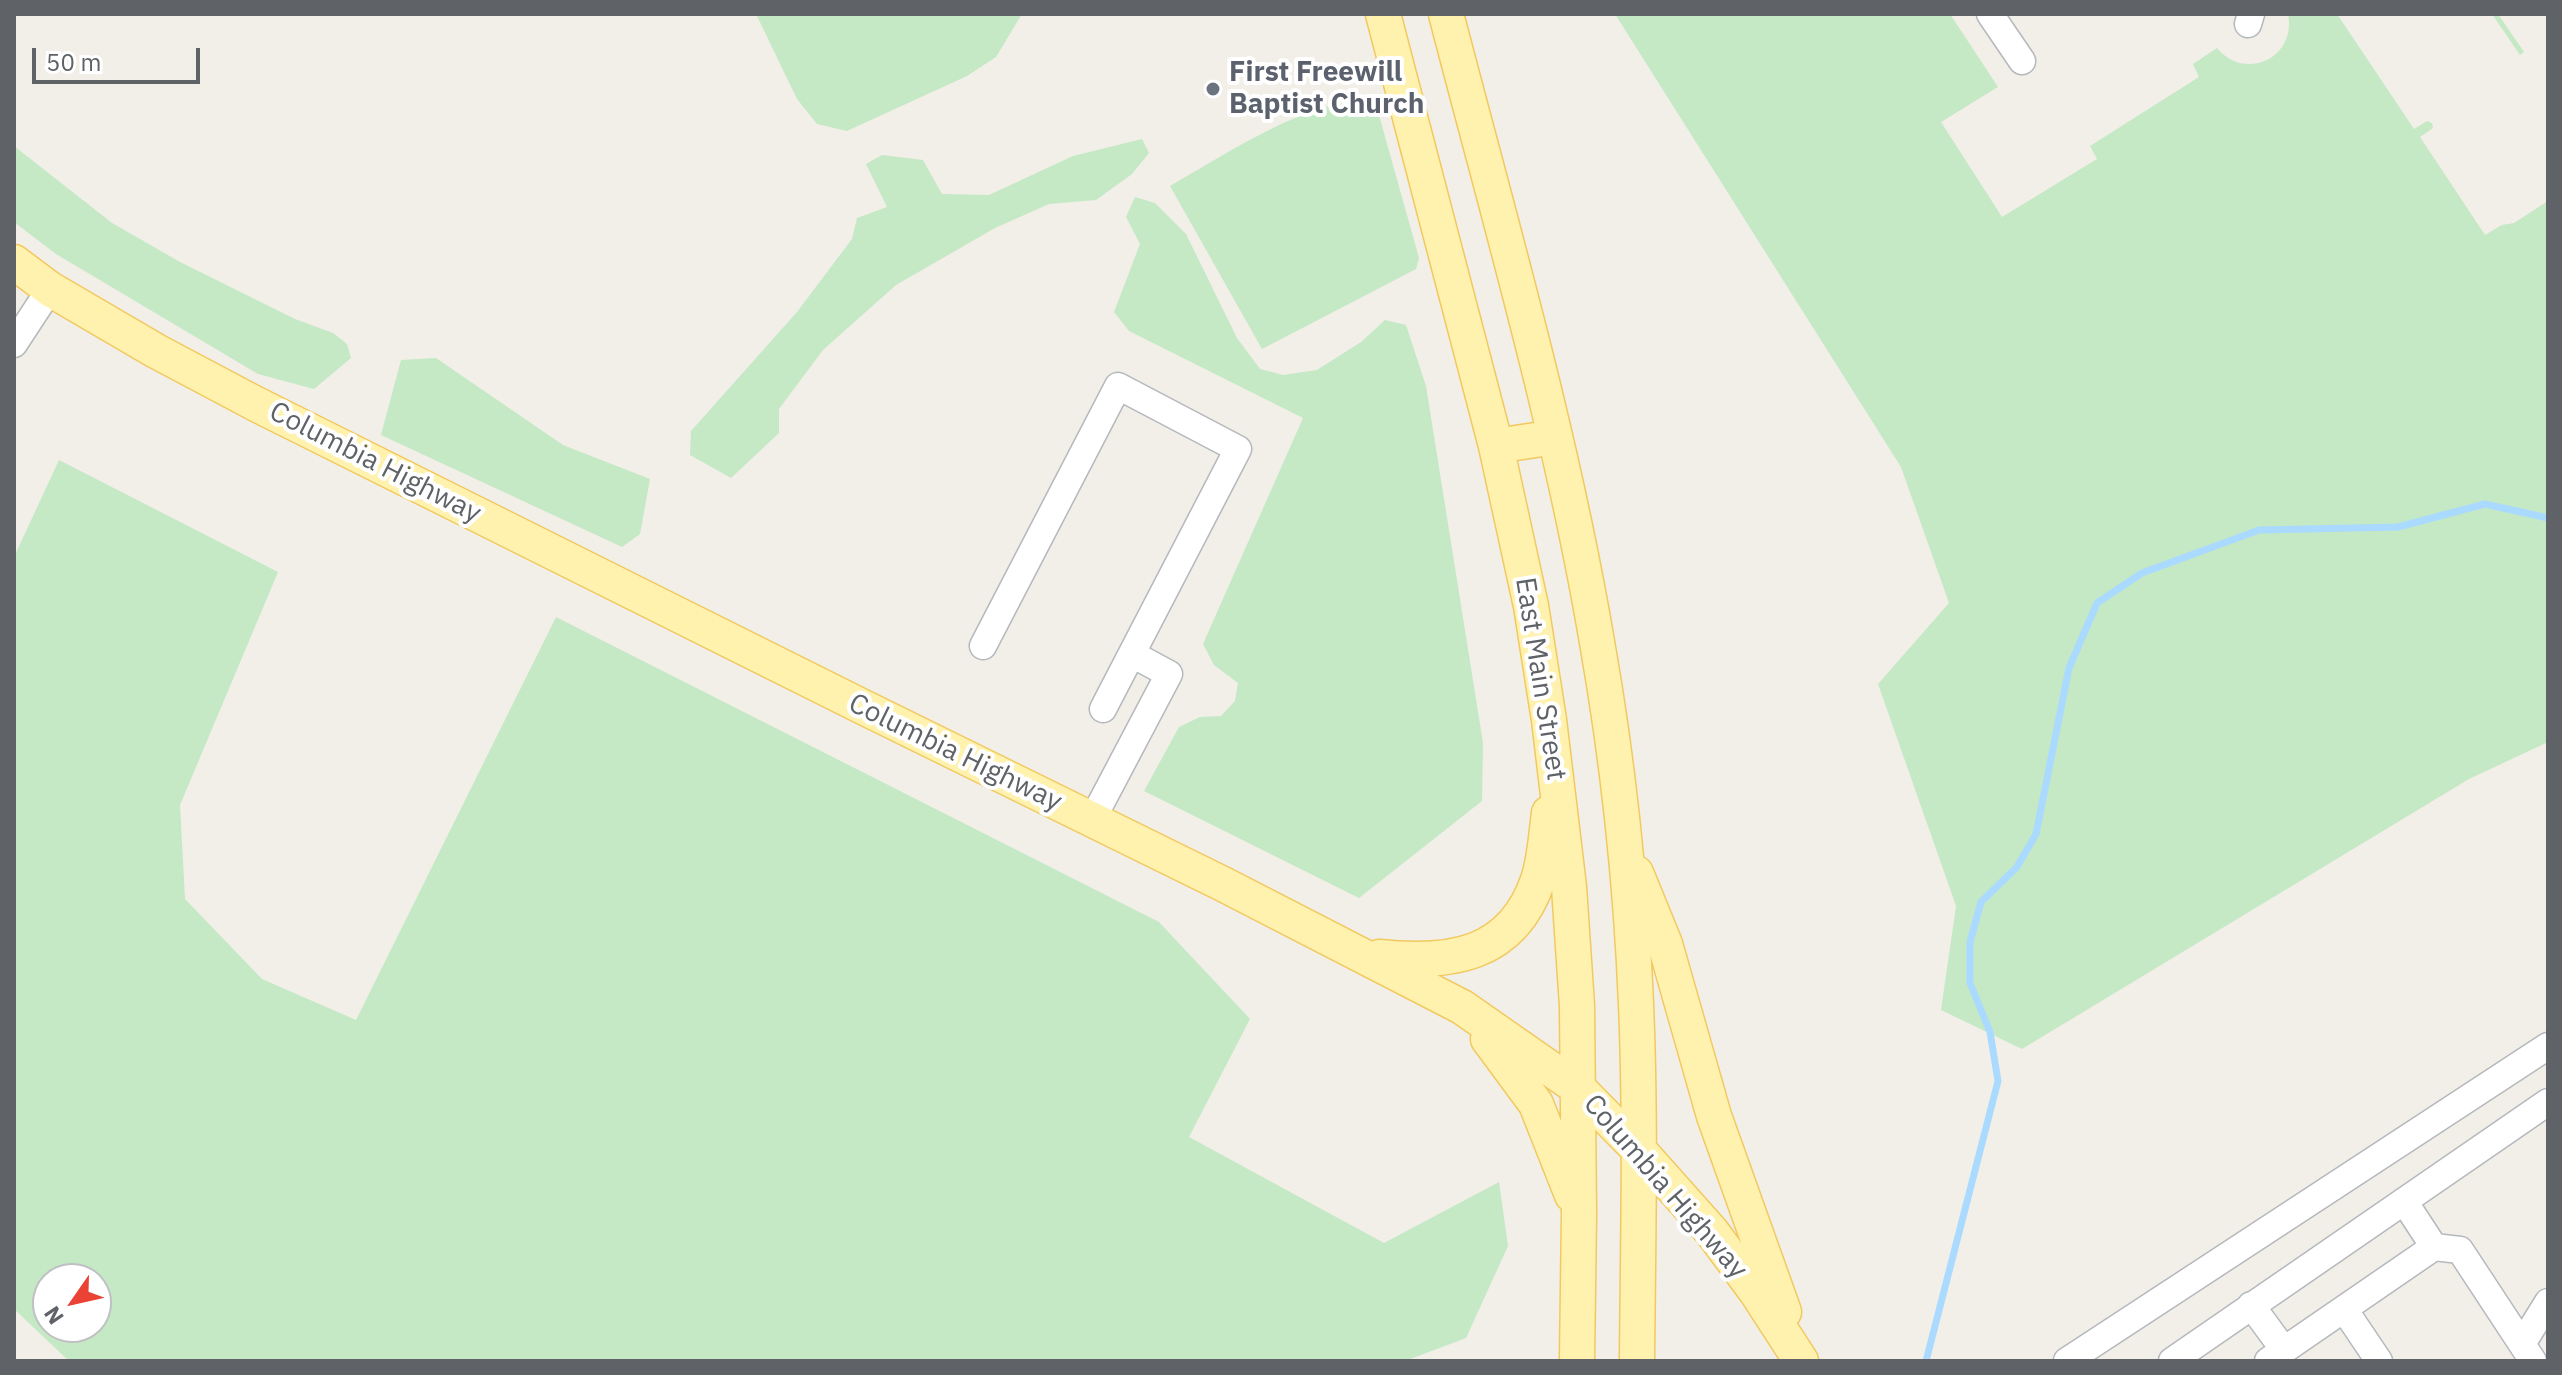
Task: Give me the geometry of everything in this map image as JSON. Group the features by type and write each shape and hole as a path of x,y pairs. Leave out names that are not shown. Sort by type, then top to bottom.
{"main road":[{"name":"East Main Street","path":"1383,14 1496,446 1531,606 1556,773 1569,887 1577,1006 1577,1361"},
{"path":"1446,14 1555,437 1597,641 1624,842 1636,1002 1639,1150 1637,1361"},
{"name":"Columbia Highway","path":"14,262 50,289 156,351 256,404 1368,956 1462,1007 1578,1088 1639,1150 1721,1244 1801,1361"},
{"path":"1496,446 1555,437"},
{"path":"1368,956 1415,961 1451,959 1483,947 1505,932 1526,909 1538,878 1556,773"},
{"path":"1624,842 1665,944 1714,1116 1801,1361"},
{"path":"1462,1007 1518,1076 1536,1104 1579,1214"}],"lane":[{"path":"1990,14 2022,61"},
{"path":"14,344 50,289"},
{"path":"983,646 1118,386 1238,449 1103,709"},
{"path":"1092,820 1169,674 1132,654"},
{"path":"2067,1361 2548,1046"},
{"path":"2172,1361 2548,1102"},
{"path":"2404,1201 2434,1247"},
{"path":"2251,1305 2276,1356 2434,1247 2460,1250 2528,1353"},
{"path":"2528,1353 2548,1302"},
{"path":"2344,1309 2379,1361"}],"green space":[{"path":"756,14 1022,14 996,57 967,76 847,131 817,124 797,99"},
{"path":"1615,14 1950,14 1998,87 1941,122 2002,217 2097,159 2090,146 2199,77 2193,64 2217,48 2228,58 2254,64 2277,53 2285,43 2289,29 2288,14 2337,14 2414,129 2427,121 2432,123 2433,128 2420,137 2485,235 2502,225 2514,223 2548,201 2548,742 2469,779 2022,1049 1941,1010 1956,906 1878,684 1949,603 1901,467"},
{"path":"2492,14 2498,14 2524,52 2520,55"},
{"path":"1352,101 1377,108 1419,258 1416,269 1262,349 1170,186 1281,124 1328,106"},
{"path":"1142,139 1149,153 1132,174 1096,200 1049,204 995,228 896,285 823,350 779,409 779,433 731,478 690,455 691,431 797,312 852,239 857,218 887,207 866,164 882,155 923,160 942,194 989,195 1073,156"},
{"path":"14,146 112,223 180,262 295,319 333,333 347,344 351,358 314,389 258,374 56,254 14,222"},
{"path":"1135,197 1155,203 1186,234 1237,338 1260,369 1283,375 1317,370 1361,342 1385,320 1406,325 1426,386 1483,743 1482,801 1359,898 1144,791 1179,727 1200,717 1221,716 1235,701 1238,683 1214,665 1203,644 1303,418 1129,331 1114,312 1140,244 1126,217"},
{"path":"436,358 563,445 650,479 640,534 622,547 381,435 401,360"},
{"path":"59,460 278,572 180,805 185,899 262,979 356,1020 556,617 1159,922 1250,1019 1189,1137 1384,1243 1499,1182 1508,1246 1466,1338 1405,1361 69,1361 50,1343 112,1343 112,1263 32,1263 32,1326 14,1309 14,557"}],"waterway":[{"path":"1926,1361 1998,1081 1990,1032 1970,983 1970,942 1981,902 2017,867 2036,834 2069,668 2097,603 2142,573 2259,530 2398,527 2485,504 2548,518"}],"place":[{"name":"First Freewill Baptist Church","path":"1213,89"}]}
